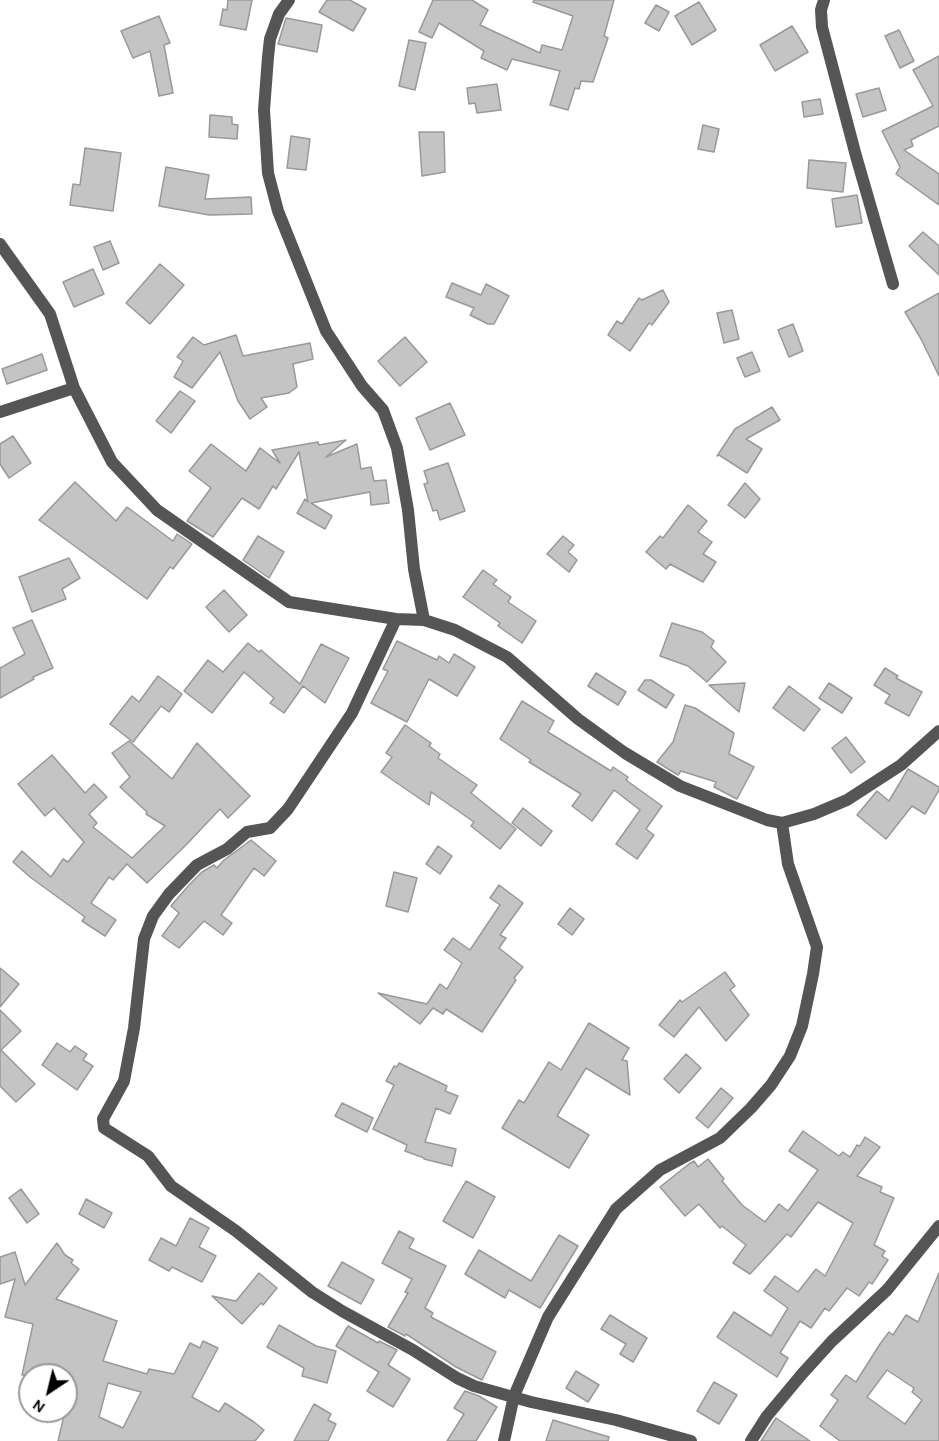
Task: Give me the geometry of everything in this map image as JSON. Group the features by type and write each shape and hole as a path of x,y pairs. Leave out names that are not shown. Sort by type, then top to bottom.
{"street":[{"path":"290,0 279,14 270,39 264,110 268,173 278,211 326,331 362,386 383,410 397,448 408,510 414,569 424,620"},
{"path":"824,0 821,10 822,27 893,284"},
{"path":"0,244 50,314 74,388 112,462 157,510 289,602 396,619 424,620 455,630 507,657 578,719 625,753 680,786 746,813 782,823 814,814 847,800 901,765 939,731"},
{"path":"0,412 74,388"},
{"path":"396,619 352,713 288,809 270,828 247,832 227,849 197,866 169,894 153,916 144,939 134,1028 124,1081 103,1119 104,1128 148,1156 171,1186 236,1231 312,1292 457,1378 474,1386 531,1402 616,1420 690,1441"},
{"path":"504,1441 514,1396 548,1317 616,1209 660,1170 720,1138 752,1108 790,1056 802,1026 817,947 788,864 782,823"},
{"path":"751,1441 767,1416 802,1374 832,1341 887,1290 939,1226"}],"building":[{"path":"228,0 252,0 246,30 220,25 223,9 227,10"},
{"path":"327,0 350,0 366,9 353,31 319,12"},
{"path":"433,0 472,0 488,10 480,25 540,53 542,45 562,50 573,16 533,2 534,0 614,0 604,36 608,38 593,82 581,81 579,89 575,88 568,110 550,105 560,71 512,59 507,70 481,58 484,51 439,23 432,38 419,32"},
{"path":"699,2 716,30 692,45 675,16"},
{"path":"656,5 669,12 659,31 645,23"},
{"path":"159,16 170,43 164,45 173,93 159,96 150,51 133,58 121,31"},
{"path":"286,18 322,25 317,52 278,44"},
{"path":"792,26 808,52 775,71 760,45"},
{"path":"899,30 914,61 900,68 885,36"},
{"path":"409,40 426,43 415,90 399,86"},
{"path":"939,56 939,126 911,140 913,146 904,150 939,174 939,205 896,174 900,167 882,131 933,106 913,70"},
{"path":"497,84 501,110 477,113 475,103 469,104 467,88"},
{"path":"879,88 886,110 863,117 856,94"},
{"path":"820,99 823,114 804,117 802,102"},
{"path":"210,115 232,117 232,124 238,125 237,139 209,137"},
{"path":"703,125 719,129 714,152 698,149"},
{"path":"419,132 444,132 445,172 422,176"},
{"path":"291,136 310,139 306,170 287,168"},
{"path":"85,148 121,153 113,211 70,205 73,184 80,185"},
{"path":"809,160 846,163 843,192 807,188"},
{"path":"166,167 209,175 205,199 251,197 252,214 209,215 159,206"},
{"path":"857,195 862,223 836,227 832,199"},
{"path":"923,232 939,246 939,275 909,246"},
{"path":"110,241 119,263 103,270 94,247"},
{"path":"160,264 184,285 150,324 126,303"},
{"path":"93,269 104,294 74,307 63,282"},
{"path":"452,283 481,295 486,284 509,296 494,324 488,324 470,315 474,308 446,297"},
{"path":"663,290 669,302 652,325 649,323 630,351 608,335 617,321 622,324 639,298 642,300"},
{"path":"939,293 939,376 905,312"},
{"path":"732,310 739,339 724,343 717,313"},
{"path":"793,324 803,351 789,357 778,330"},
{"path":"236,335 243,356 310,343 313,359 293,364 297,387 289,393 261,398 267,407 250,419 238,401 220,352 192,388 174,377 183,361 177,357 193,337 204,345"},
{"path":"405,337 427,362 400,386 378,361"},
{"path":"752,352 760,371 745,377 737,358"},
{"path":"42,354 47,370 7,384 2,369"},
{"path":"180,391 195,401 171,433 156,421"},
{"path":"450,403 465,435 430,450 416,418"},
{"path":"772,407 780,420 746,439 762,449 747,473 719,455 717,456 735,429"},
{"path":"13,436 31,463 9,478 0,464 0,444"},
{"path":"346,440 326,457 357,444 361,469 371,467 374,481 386,480 389,503 371,505 370,492 311,503 332,516 325,529 297,513 305,499 308,502 299,452 276,489 273,486 259,509 242,498 213,537 187,521 211,488 189,471 211,444 246,471 260,448 280,463 272,450"},
{"path":"448,463 465,511 440,520 437,510 433,511 424,484 428,483 424,471"},
{"path":"75,482 116,521 127,507 173,541 177,534 192,544 173,569 170,567 147,599 39,520"},
{"path":"745,483 760,499 745,518 728,505"},
{"path":"688,505 707,521 698,532 712,542 703,554 716,562 703,582 670,564 666,569 646,552 660,536 663,538"},
{"path":"258,536 284,552 269,578 243,560"},
{"path":"563,536 574,545 568,552 577,560 569,572 547,554"},
{"path":"69,558 80,578 62,589 66,599 32,612 19,577"},
{"path":"483,570 497,580 493,584 511,597 508,602 536,621 522,643 498,626 500,623 463,597"},
{"path":"224,590 247,615 229,632 206,607"},
{"path":"32,620 53,668 33,677 34,679 0,698 0,668 25,654 13,628"},
{"path":"672,623 702,632 714,641 711,647 726,662 707,682 688,666 660,656"},
{"path":"397,641 437,660 439,656 449,663 454,654 475,667 457,696 429,679 407,722 371,703 388,671 383,669"},
{"path":"248,643 259,652 261,650 300,684 321,644 349,658 325,703 303,686 284,713 270,703 274,698 244,672 212,713 184,691 208,660 223,672"},
{"path":"885,668 898,676 896,678 922,692 909,716 885,703 890,695 874,685"},
{"path":"596,673 626,692 618,705 588,686"},
{"path":"158,676 182,694 169,712 161,706 133,742 110,724 132,696 139,702"},
{"path":"645,680 651,680 674,695 666,708 638,690"},
{"path":"745,683 739,712 709,685"},
{"path":"829,683 852,698 842,713 819,698"},
{"path":"789,686 820,709 804,731 773,708"},
{"path":"522,701 554,721 548,732 611,771 613,767 628,777 626,780 662,806 646,829 654,835 637,859 616,844 640,810 614,790 592,821 572,806 581,794 529,762 531,760 500,739"},
{"path":"685,705 695,708 734,733 729,754 754,767 737,799 714,787 716,782 681,771 678,775 657,762 673,742"},
{"path":"405,725 431,743 429,746 440,754 438,758 477,785 471,793 516,829 500,849 471,826 474,822 431,792 429,805 381,772 392,757 386,753"},
{"path":"846,737 865,762 851,773 832,748"},
{"path":"129,741 172,779 197,743 250,796 228,818 220,809 147,883 127,864 113,880 109,877 91,903 116,920 105,936 82,921 85,917 13,862 22,851 51,877 63,859 68,862 84,842 54,808 45,816 18,784 52,755 85,793 94,784 107,797 89,814 97,823 93,827 132,858 165,826 146,814 147,812 120,787 130,777 112,753"},
{"path":"908,769 939,787 939,790 925,814 912,806 886,839 857,815 877,791 889,801"},
{"path":"523,808 552,831 541,846 512,823"},
{"path":"251,840 276,861 264,876 254,868 221,915 232,923 223,935 204,921 179,948 162,936 179,913 171,906 189,885 202,872 214,865 217,868"},
{"path":"438,846 452,856 440,874 426,864"},
{"path":"394,872 417,878 408,912 386,906"},
{"path":"499,885 523,903 500,935 506,938 499,948 523,967 482,1032 446,1009 443,1014 433,1008 420,1024 378,993 427,1004 440,984 447,989 462,963 444,950 453,938 470,950 500,905 490,898"},
{"path":"570,908 584,919 572,935 558,924"},
{"path":"0,968 19,984 0,1007"},
{"path":"725,972 735,986 730,990 749,1015 726,1041 699,1007 674,1037 659,1025 680,1000 682,1002"},
{"path":"0,1010 21,1031 1,1050 35,1084 16,1102 0,1086"},
{"path":"589,1023 629,1048 622,1060 627,1061 630,1095 586,1068 557,1116 589,1135 569,1168 502,1128 519,1100 524,1103 549,1062 561,1070"},
{"path":"57,1043 70,1052 75,1046 87,1054 83,1060 93,1066 77,1090 42,1065"},
{"path":"686,1054 701,1068 679,1093 664,1079"},
{"path":"399,1063 447,1086 445,1091 458,1096 450,1114 436,1108 425,1142 456,1149 452,1166 424,1159 405,1151 407,1145 373,1129 394,1085 386,1081 394,1066 397,1067"},
{"path":"721,1088 733,1098 708,1128 696,1118"},
{"path":"342,1103 373,1118 367,1132 335,1116"},
{"path":"803,1131 839,1156 843,1152 850,1157 865,1137 880,1147 857,1176 882,1187 880,1192 894,1198 874,1245 885,1251 882,1256 888,1260 872,1284 869,1282 859,1296 847,1288 829,1311 825,1308 811,1328 800,1321 780,1353 788,1358 777,1377 717,1337 734,1312 771,1336 788,1308 764,1291 775,1276 798,1292 816,1269 825,1276 853,1223 818,1202 791,1237 787,1234 750,1274 733,1263 746,1245 722,1226 720,1228 699,1204 685,1216 660,1187 694,1161 698,1167 708,1159 724,1179 722,1181 742,1205 765,1222 779,1204 788,1211 818,1170 789,1151"},
{"path":"466,1181 495,1197 473,1238 443,1221"},
{"path":"21,1189 39,1214 27,1223 9,1198"},
{"path":"86,1199 112,1213 104,1228 79,1214"},
{"path":"190,1218 209,1228 199,1247 216,1256 202,1282 172,1267 169,1271 149,1260 161,1238 176,1246"},
{"path":"399,1231 414,1239 409,1248 446,1266 425,1308 433,1313 431,1317 496,1352 482,1380 456,1367 406,1334 405,1336 388,1327 408,1293 405,1292 412,1279 382,1263"},
{"path":"559,1235 578,1246 540,1308 509,1290 505,1298 465,1274 479,1250 531,1281"},
{"path":"57,1243 65,1255 73,1260 71,1263 79,1269 56,1299 117,1321 103,1361 147,1374 149,1369 174,1374 190,1343 200,1348 203,1341 218,1348 192,1397 219,1412 225,1403 264,1430 255,1441 58,1441 62,1423 78,1423 78,1363 25,1363 33,1324 5,1317 15,1279 0,1284 0,1257 15,1252 25,1285","holes":["108,1383 141,1392 123,1428 99,1417"]},
{"path":"342,1262 374,1280 361,1304 328,1286"},
{"path":"259,1273 277,1288 263,1305 261,1303 242,1324 212,1296 236,1301"},
{"path":"939,1273 939,1441 840,1441 820,1426 838,1400 831,1395 846,1375 856,1382 880,1344 889,1332 893,1335 906,1315 918,1322","holes":["887,1370 914,1388 912,1392 922,1400 905,1424 867,1397"]},
{"path":"610,1315 647,1338 633,1362 620,1354 626,1344 601,1329"},
{"path":"279,1325 316,1346 336,1351 327,1383 302,1376 304,1368 267,1347"},
{"path":"348,1326 378,1343 379,1341 397,1350 388,1365 410,1379 393,1407 367,1391 379,1372 336,1346"},
{"path":"576,1371 599,1385 588,1402 566,1388"},
{"path":"714,1382 737,1395 719,1424 697,1411"},
{"path":"465,1391 497,1407 476,1441 447,1441 464,1414 454,1408"},
{"path":"314,1404 331,1414 328,1420 336,1424 328,1441 294,1441"},
{"path":"776,1418 810,1441 761,1441"},
{"path":"553,1420 609,1437 608,1441 546,1441"}]}
